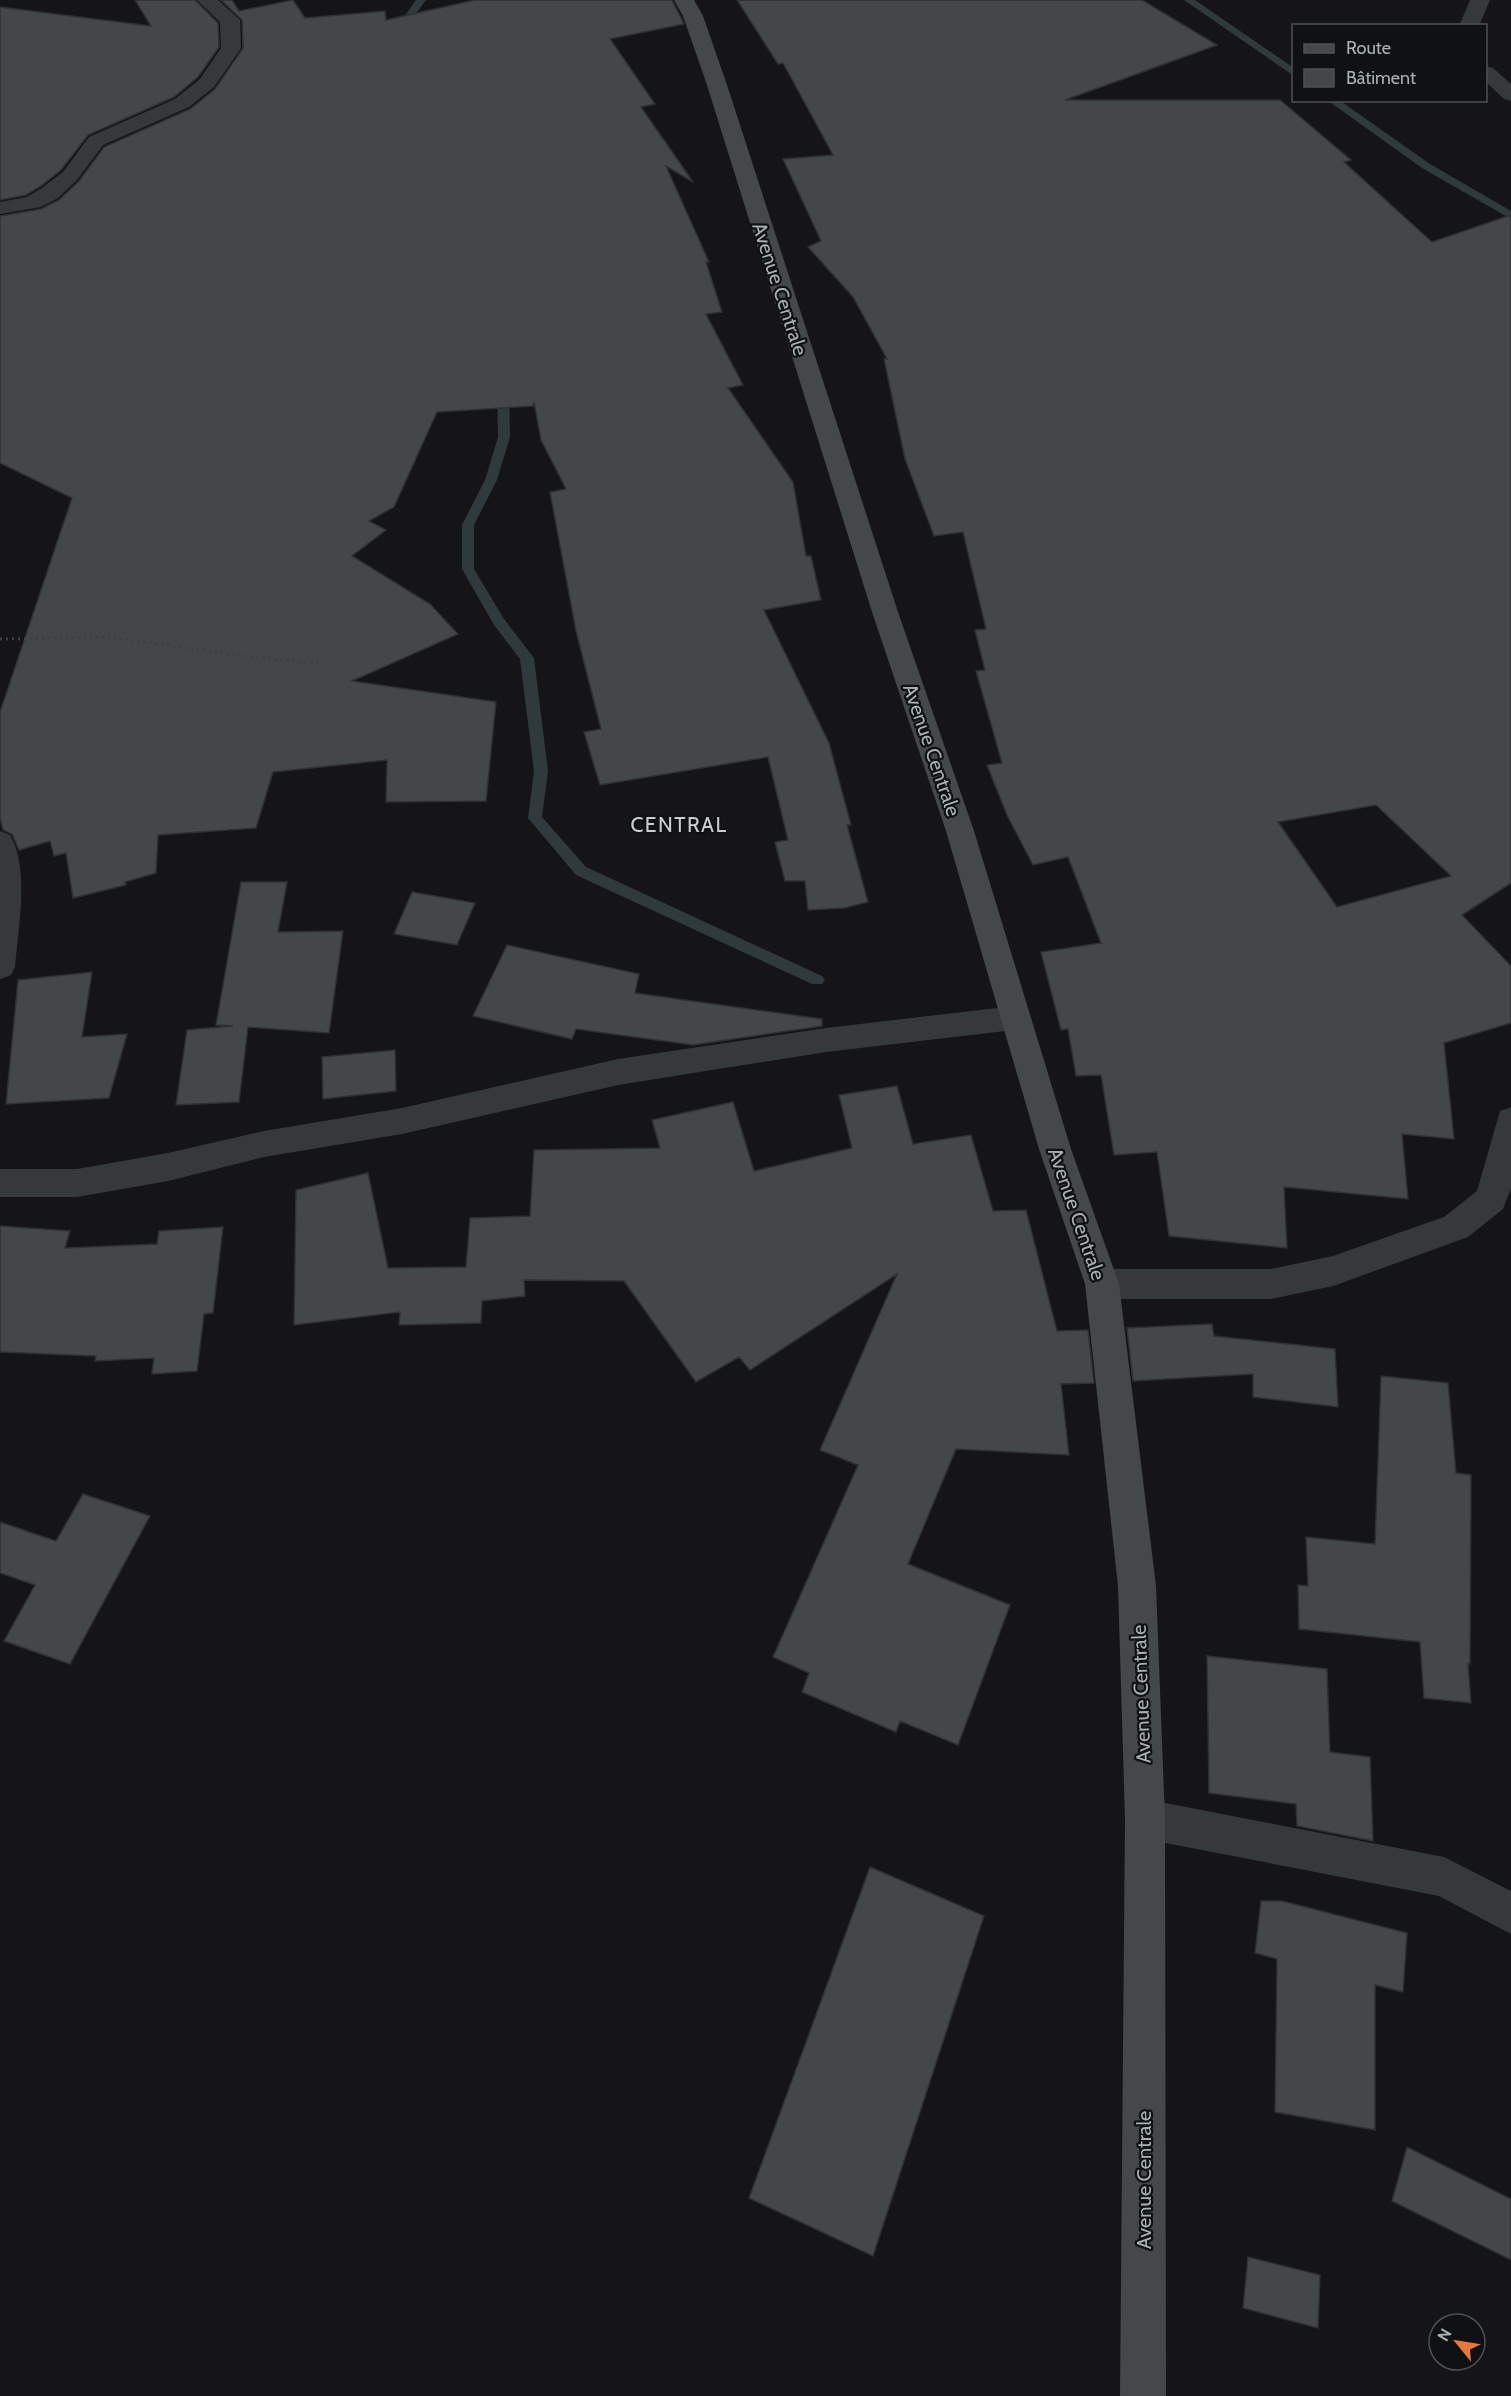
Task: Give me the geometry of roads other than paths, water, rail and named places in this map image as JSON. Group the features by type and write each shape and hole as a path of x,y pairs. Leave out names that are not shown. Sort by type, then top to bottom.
{"street":[{"path":"0,208 33,202 50,193 70,176 96,141 182,103 207,82 231,48 230,20 207,0"},
{"name":"Avenue Centrale","path":"684,0 693,16 716,82 885,615 960,831 1055,1149 1102,1284 1137,1586 1145,1819 1143,2396"},
{"path":"1470,24 1480,0"},
{"path":"1487,74 1511,95"},
{"path":"0,842 7,888 0,967"},
{"path":"0,1183 77,1183 168,1167 264,1144 402,1120 618,1072 826,1040 1014,1018"},
{"path":"1102,1284 1205,1286 1271,1284 1333,1271 1456,1227 1491,1199 1504,1159 1511,1120"},
{"path":"1145,1819 1444,1877 1511,1913"}],"waterway":[{"path":"399,31 421,0"},
{"path":"1189,0 1292,72"},
{"path":"1335,102 1426,166 1511,216"},
{"path":"503,385 504,437 491,480 468,525 468,569 499,622 527,658 541,771 535,818 581,871 817,980"}],"district":[{"name":"CENTRAL","path":"679,824"}]}
